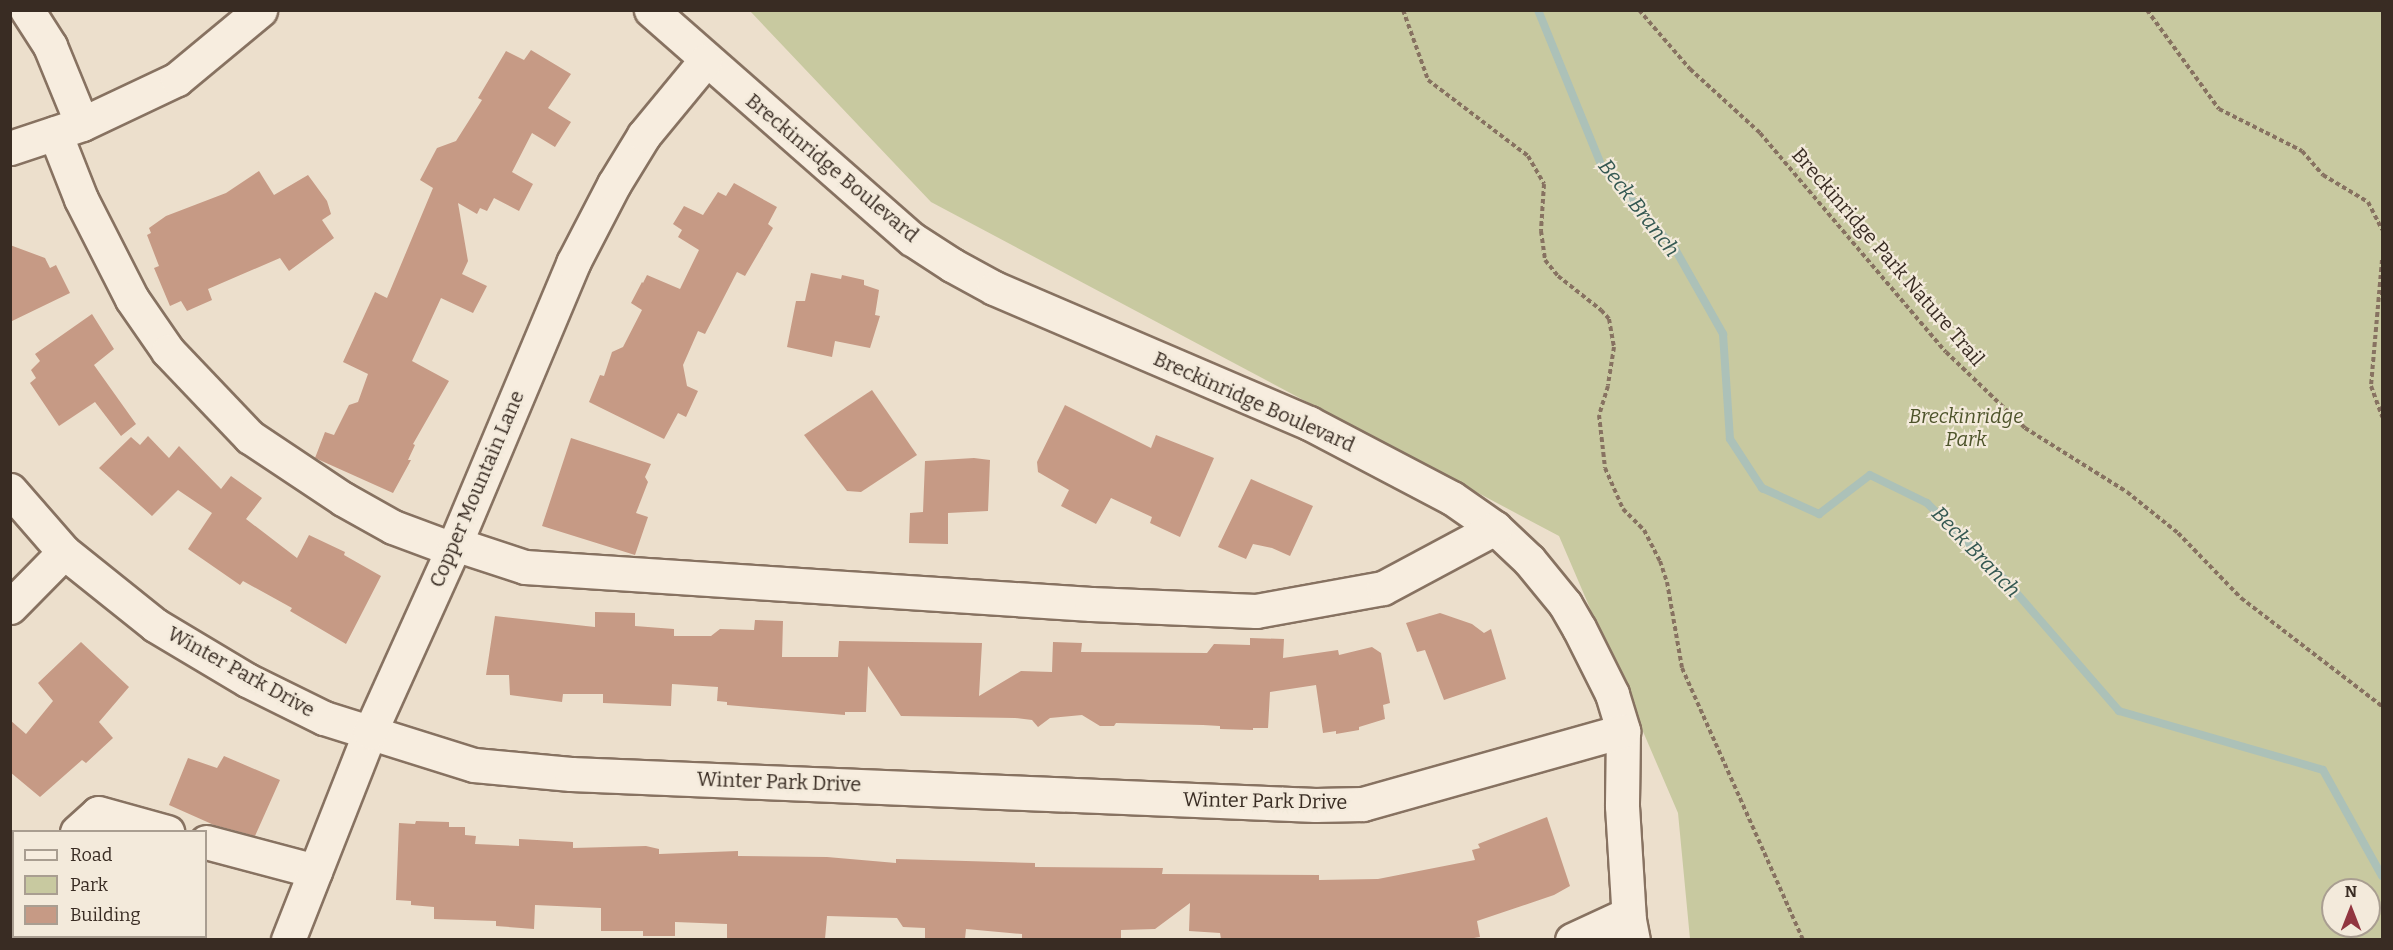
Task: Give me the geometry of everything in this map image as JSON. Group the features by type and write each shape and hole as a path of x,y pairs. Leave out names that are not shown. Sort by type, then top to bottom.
{"street":[{"path":"27,10 50,46 81,199 132,299 168,351 250,437 343,499 393,527 525,567 1091,604 1256,611 1383,588 1495,528"},
{"path":"10,148 68,129 177,79 260,10"},
{"name":"Breckinridge Boulevard","path":"651,10 705,61 912,239 952,265 994,288 1310,423 1452,498 1495,528 1529,560 1565,604 1612,694 1623,731 1622,806 1630,927"},
{"name":"Copper Mountain Lane","path":"288,939 370,732 453,546 573,263 614,183 645,135 705,61"},
{"name":"Winter Park Drive","path":"10,490 64,552 155,625 246,680 324,718 474,765 571,774 1315,805 1363,804 1623,731"},
{"path":"10,607 64,552"},
{"path":"78,830 98,813 163,830"},
{"path":"207,842 315,871"},
{"path":"1572,939 1630,927"}],"path":[{"path":"1403,10 1428,80 1528,156 1544,183 1541,231 1545,261 1557,276 1601,310 1609,319 1614,347 1608,386 1599,415 1605,468 1623,509 1644,530 1660,561 1668,582 1682,668 1803,939"},
{"name":"Breckinridge Park Nature Trail","path":"1639,10 1690,69 1760,133 1946,352 2025,428 2127,492 2178,533 2241,598 2382,706"},
{"path":"2147,10 2218,109 2302,151 2323,175 2368,202 2382,230"},
{"path":"2382,260 2371,386 2382,417"}],"green space":[{"name":"Breckinridge Park","path":"750,11 2382,11 2382,939 1690,939 1678,813 1559,536 931,202"}],"building":[{"path":"531,50 571,74 548,108 571,122 555,147 532,133 512,172 533,184 519,211 494,198 487,211 480,208 477,214 458,203 468,261 462,274 487,286 473,313 441,298 412,361 449,381 413,444 415,445 408,460 411,460 393,493 315,458 325,432 334,435 349,405 358,402 368,374 343,362 375,292 387,298 433,188 420,180 437,148 456,141 482,100 478,98 506,51 524,60"},
{"path":"259,171 274,195 308,175 327,201 331,214 322,220 334,238 289,271 280,258 208,289 212,300 187,311 181,301 170,306 154,268 159,266 147,235 151,233 149,228 166,216 226,193"},
{"path":"734,183 777,207 768,224 773,228 745,276 737,272 705,334 698,331 683,365 687,386 698,391 686,417 678,413 664,439 589,402 600,375 604,376 612,352 623,347 642,310 631,303 647,275 680,289 699,250 678,237 682,230 673,224 684,206 703,215 718,192 726,196"},
{"path":"10,245 45,258 50,268 56,265 70,293 10,322"},
{"path":"811,273 841,279 842,275 864,280 864,285 879,290 875,315 880,316 870,348 835,341 832,357 787,347 796,301 805,301"},
{"path":"92,314 114,349 94,365 136,424 121,436 95,402 59,426 30,383 36,378 31,370 40,361 35,354"},
{"path":"872,390 917,455 861,492 847,491 804,435"},
{"path":"1065,405 1151,448 1156,435 1214,458 1180,537 1150,523 1152,517 1111,498 1096,524 1061,506 1069,490 1038,472 1037,462"},
{"path":"148,436 169,458 179,446 221,489 231,476 262,498 246,519 297,558 309,535 345,552 344,555 381,576 346,644 290,611 292,608 243,581 240,585 188,549 212,513 178,490 152,516 99,468 131,437 140,445"},
{"path":"571,438 651,464 645,477 648,482 636,513 648,517 635,555 542,526"},
{"path":"974,458 990,460 988,511 948,513 948,544 909,543 910,513 923,512 925,461"},
{"path":"1251,479 1313,506 1290,556 1272,548 1253,544 1246,559 1218,547"},
{"path":"595,612 635,613 635,626 674,629 674,636 711,636 720,629 754,630 755,620 783,621 782,657 838,657 839,641 982,643 979,696 1021,671 1052,672 1053,642 1082,643 1081,652 1207,653 1214,644 1250,645 1250,638 1284,639 1283,658 1338,650 1339,655 1372,647 1381,653 1390,703 1383,705 1385,719 1359,727 1359,730 1336,734 1336,731 1323,733 1316,685 1270,692 1268,728 1220,729 1220,726 1203,725 1116,723 1114,726 1100,726 1082,715 1050,718 1038,727 1032,720 1015,718 901,716 868,666 866,712 845,712 845,715 727,705 727,702 717,701 718,687 672,684 671,706 603,703 603,694 563,694 562,702 510,695 509,675 486,675 495,616 595,627"},
{"path":"1440,613 1472,624 1484,633 1491,629 1506,679 1444,700 1425,650 1417,652 1406,623"},
{"path":"81,642 129,687 99,722 113,738 86,763 82,760 40,797 10,772 10,720 26,734 53,701 38,683"},
{"path":"224,756 280,780 255,836 214,825 169,805 188,758 217,768"},
{"path":"1547,817 1570,886 1554,895 1477,921 1480,937 1468,939 1221,939 1220,933 1189,931 1190,903 1155,929 1121,930 1121,939 1022,939 1022,934 966,929 965,939 925,939 925,928 903,927 897,918 827,916 825,939 727,939 727,924 675,922 675,936 643,936 643,931 601,931 601,908 535,905 534,929 496,926 496,921 434,919 434,907 411,905 411,901 396,900 399,823 415,824 416,821 449,822 449,827 465,827 465,835 476,836 475,844 519,846 519,839 573,842 573,848 646,846 659,849 659,854 738,851 738,856 827,857 896,863 896,859 1035,863 1035,867 1163,868 1162,874 1319,875 1319,880 1378,879 1475,860 1472,850 1480,848 1478,844"}],"waterway":[{"name":"Beck Branch","path":"1538,10 1602,167 1675,249 1723,334 1730,439 1762,488 1819,514 1870,475 1927,503 2007,582 2119,711 2323,770 2382,876"}]}
